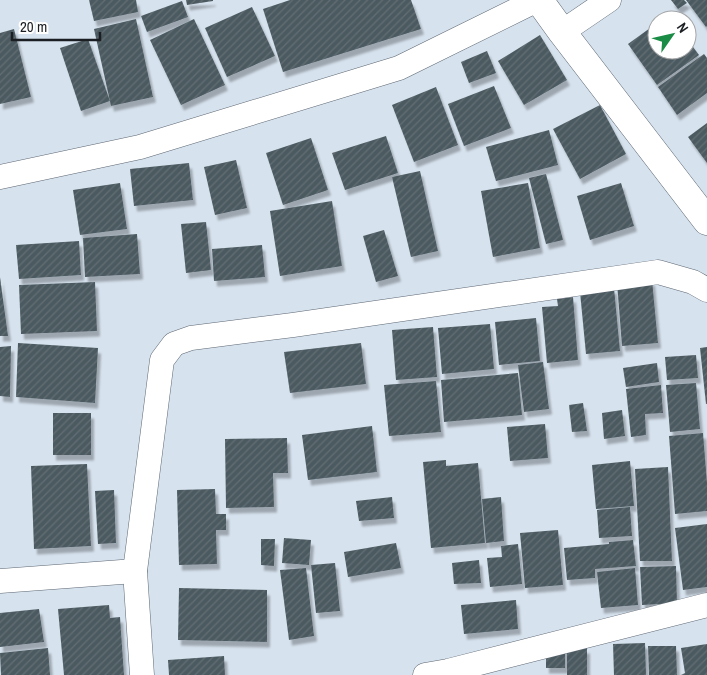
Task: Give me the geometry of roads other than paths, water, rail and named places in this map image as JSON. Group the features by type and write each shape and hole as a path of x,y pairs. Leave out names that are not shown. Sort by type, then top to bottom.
{"street":[{"path":"0,177 140,147 399,68 538,0 707,221"},
{"path":"562,32 609,0"},
{"path":"142,675 135,571 162,360 174,344 191,338 658,272 693,282 707,290"},
{"path":"0,581 135,571"},
{"path":"424,675 448,673 707,605"}]}
